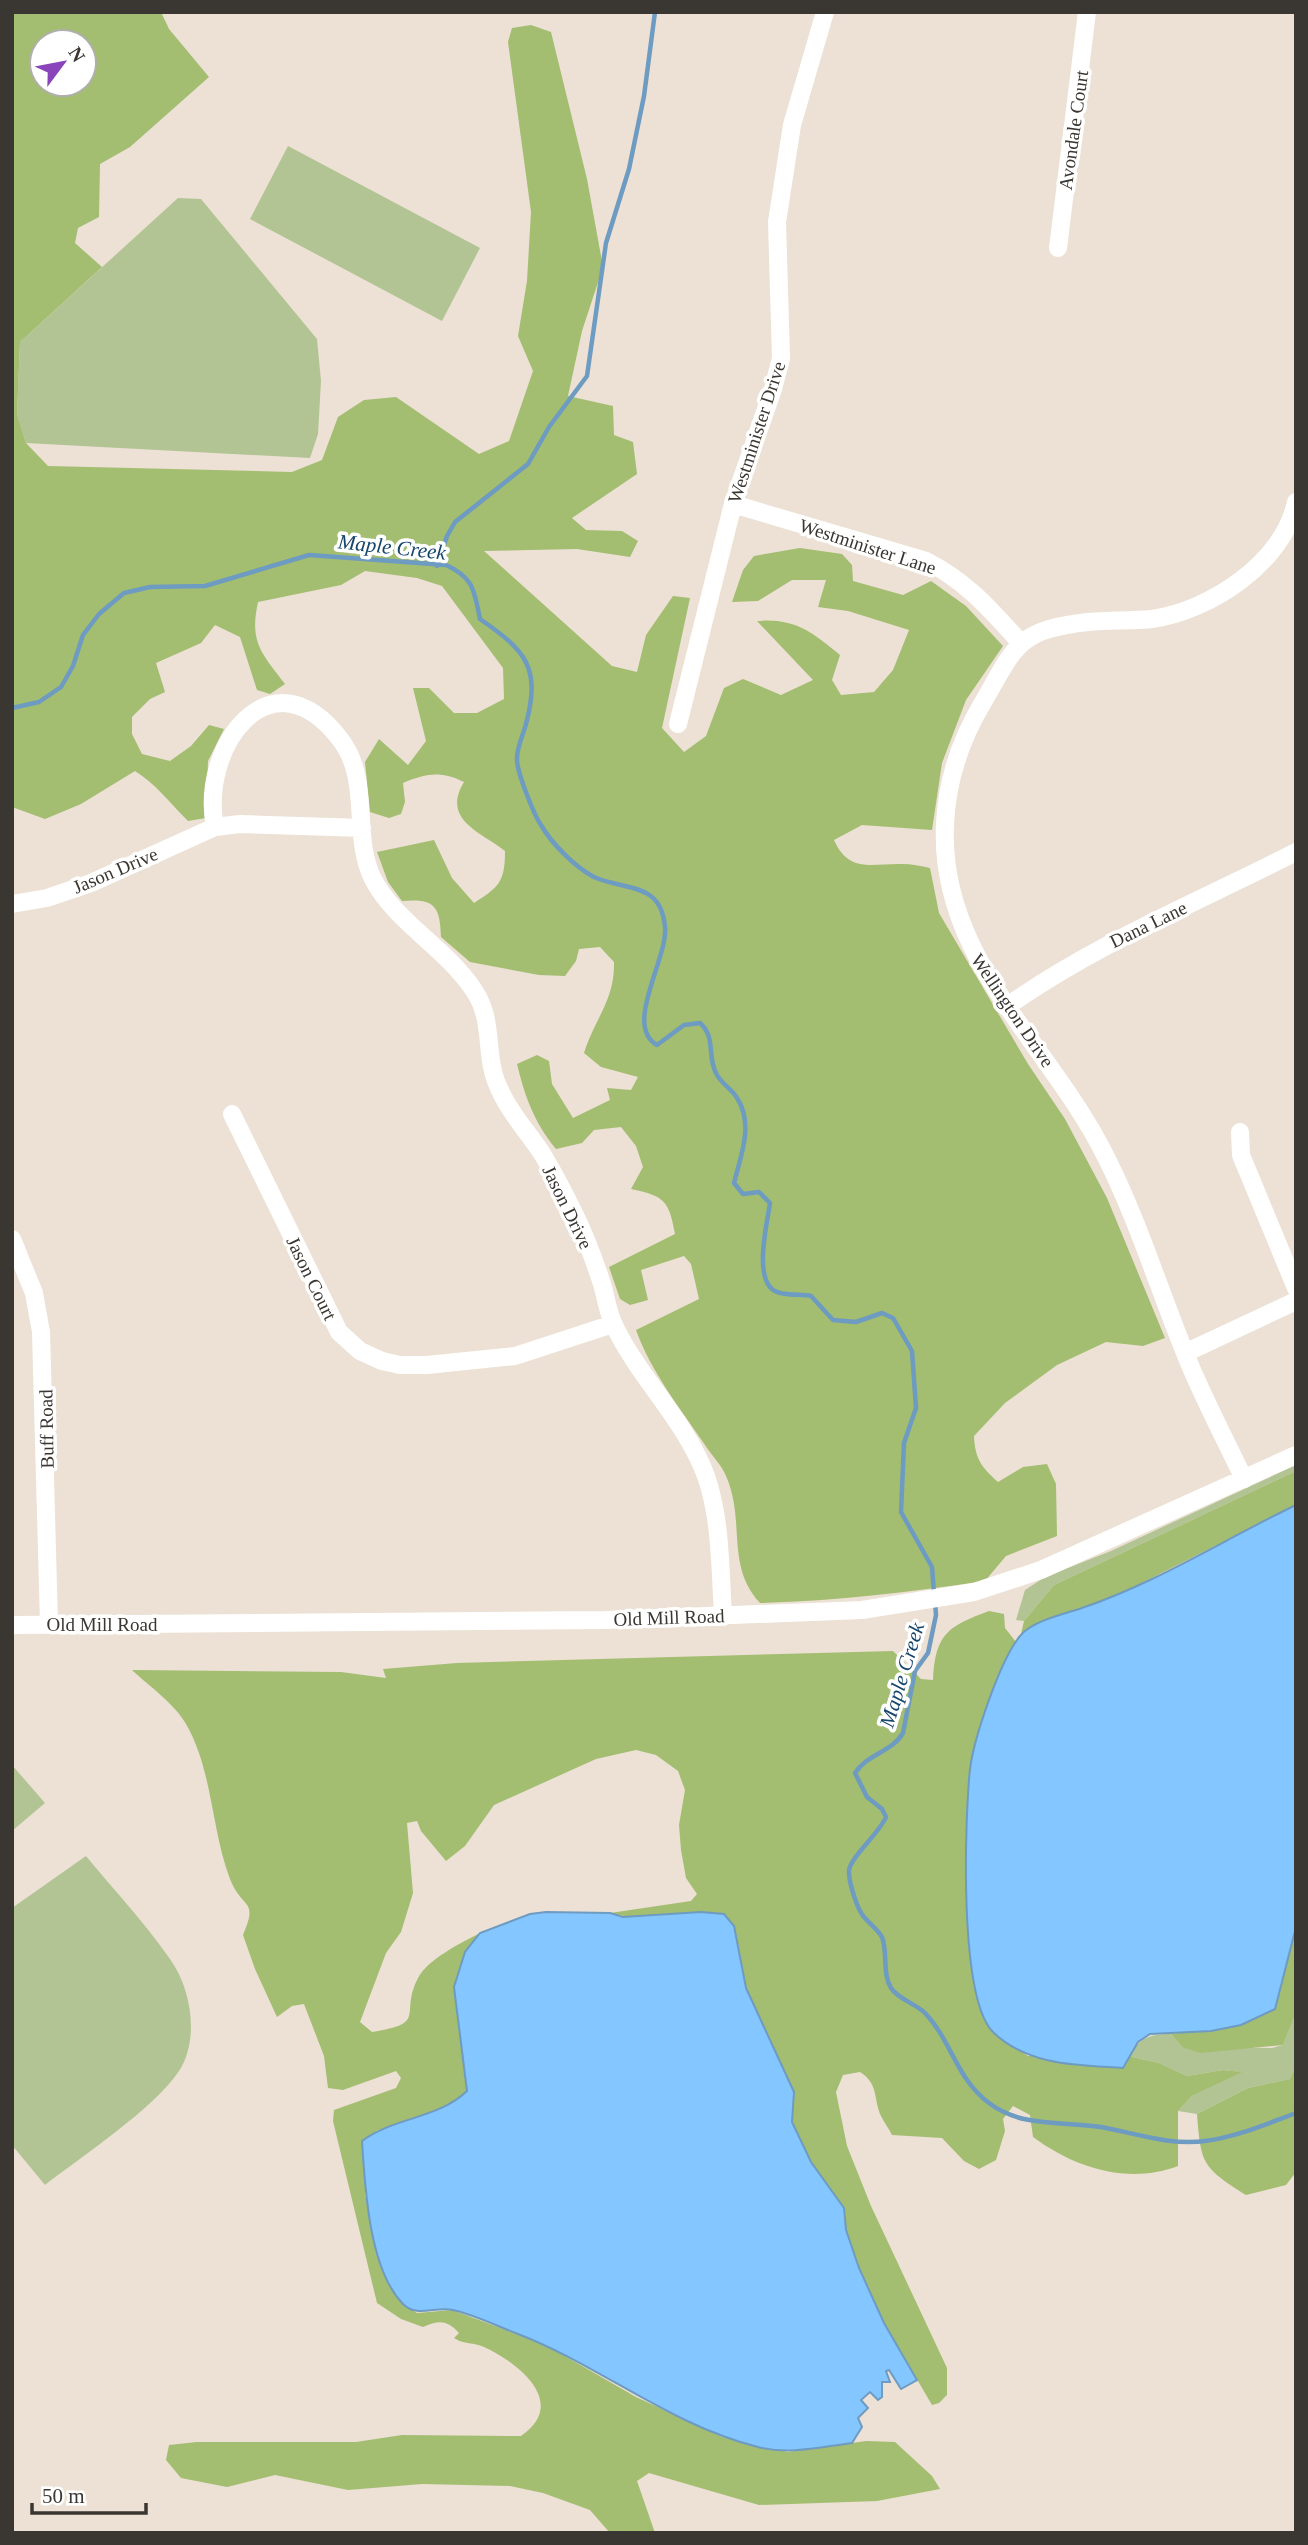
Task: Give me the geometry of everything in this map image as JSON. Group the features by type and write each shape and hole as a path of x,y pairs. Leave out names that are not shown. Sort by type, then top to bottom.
{"street":[{"name":"Westminister Drive","path":"678,724 733,504 781,358 777,222 792,125 825,12"},
{"name":"Avondale Court","path":"1058,248 1087,12"},
{"path":"1019,641 1055,626 1154,618 1206,600 1251,573 1270,556 1288,527 1296,502"},
{"name":"Westminister Lane","path":"733,504 926,561 955,575 978,594 1019,641"},
{"name":"Wellington Drive","path":"1019,641 973,719 959,752 946,811 946,875 963,932 1006,1007 1049,1064 1107,1159 1185,1353 1244,1479"},
{"name":"Jason Drive","path":"215,827 211,806 212,786 225,745 255,710 274,702 293,702 310,709 325,721 349,750 360,792 366,860 373,880 388,900 469,983 480,1000 486,1020 496,1083 542,1155 573,1212 590,1248 613,1324 655,1395 695,1452 706,1476 714,1506 723,1614"},
{"name":"Jason Drive","path":"12,904 47,898 91,883 215,827 240,824 362,828"},
{"name":"Dana Lane","path":"1006,1007 1104,944 1296,852"},
{"name":"Jason Court","path":"232,1114 339,1332 360,1351 400,1365 491,1358 548,1347 613,1324"},
{"path":"1240,1132 1241,1155 1296,1288"},
{"name":"Buff Road","path":"12,1239 34,1293 41,1332 49,1624"},
{"path":"1185,1353 1296,1301"},
{"name":"Old Mill Road","path":"12,1625 606,1620 723,1614 828,1614 896,1606 974,1592 1085,1553 1296,1455"}],"green space":[{"path":"12,12 161,12 169,29 209,77 130,147 100,164 99,217 78,228 75,243 102,267 20,342 17,414 26,443 48,466 292,472 322,460 338,417 364,400 396,397 479,454 509,441 533,371 518,336 527,281 531,212 508,42 512,28 531,25 551,32 587,179 603,267 582,331 568,396 613,406 614,435 633,442 637,474 572,518 586,530 622,531 638,541 630,557 577,549 484,551 612,666 637,672 646,635 673,596 690,598 662,728 684,752 706,736 724,688 743,679 781,695 813,680 757,621 793,624 840,655 832,680 841,695 874,692 893,670 909,630 848,611 818,607 826,580 792,580 758,601 732,602 743,570 754,556 800,548 842,554 852,565 853,581 903,595 931,581 966,606 1003,646 966,700 942,763 932,830 862,825 834,840 840,851 854,862 872,865 909,864 930,868 939,913 1028,1064 1065,1119 1107,1198 1165,1338 1143,1346 1106,1342 1057,1365 1005,1403 974,1436 980,1462 998,1482 1023,1467 1047,1464 1056,1484 1057,1536 1006,1556 985,1581 873,1595 760,1603 749,1588 739,1558 735,1509 726,1476 658,1375 636,1330 699,1299 691,1264 684,1256 641,1270 648,1300 630,1305 620,1299 609,1267 675,1234 667,1207 658,1197 631,1189 643,1167 636,1146 621,1127 594,1130 582,1143 556,1149 531,1109 517,1064 537,1055 549,1061 552,1084 573,1118 610,1100 607,1088 631,1090 638,1077 601,1067 584,1053 608,998 614,962 600,947 579,949 576,961 565,976 539,975 470,962 441,937 439,918 434,906 422,901 402,901 388,882 377,852 434,840 452,878 474,903 495,888 504,870 505,851 475,831 461,816 457,806 458,795 464,782 441,775 419,777 403,783 405,802 401,814 389,818 370,812 365,762 379,739 408,765 426,741 413,688 429,688 454,713 477,713 504,699 503,668 442,586 417,578 365,571 341,585 258,602 255,628 257,638 264,655 285,684 270,694 257,690 240,637 215,625 201,643 156,663 165,692 150,699 132,717 132,734 142,754 170,761 191,746 209,725 224,729 208,761 206,818 188,821 135,771 81,804 45,819 12,807"},
{"path":"288,146 480,248 442,321 250,219"},
{"path":"178,198 201,199 317,339 321,381 318,434 310,458 26,443 17,414 20,342"},
{"path":"1296,1465 1296,1471 1054,1585 1024,1621 1016,1620 1025,1590 1045,1577 1111,1551"},
{"path":"1296,1471 1296,1505 1110,1599 1049,1620 1021,1634 1024,1621 1054,1585"},
{"path":"989,1611 1004,1614 1005,1628 1016,1642 981,1722 970,1767 965,1865 970,1944 980,2005 992,2032 1028,2056 1128,2056 1159,2063 1187,2076 1223,2070 1242,2072 1192,2096 1178,2111 1178,2166 1140,2174 1084,2165 1049,2148 1033,2137 1030,2115 1013,2106 1003,2119 1005,2131 996,2160 979,2169 964,2161 942,2138 892,2135 881,2116 870,2081 860,2072 843,2075 836,2092 847,2146 871,2206 947,2368 947,2395 939,2403 932,2405 884,2323 859,2268 846,2230 843,2208 811,2162 792,2122 794,2092 746,1988 738,1947 724,1914 637,1917 610,1913 691,1901 697,1894 686,1878 681,1850 679,1825 685,1790 678,1771 656,1755 636,1750 596,1759 494,1805 465,1846 446,1861 421,1831 417,1821 407,1823 413,1893 401,1932 386,1953 360,2022 372,2032 390,2029 407,2021 413,1991 423,1971 446,1952 480,1933 465,1952 454,1987 467,2091 453,2104 376,2131 365,2194 383,2273 403,2304 417,2313 452,2310 544,2344 636,2397 722,2437 788,2452 866,2441 895,2442 932,2476 940,2489 877,2501 759,2505 649,2473 637,2481 655,2533 610,2533 590,2510 543,2493 510,2486 422,2484 348,2490 275,2475 227,2487 181,2478 166,2460 169,2445 197,2442 356,2442 402,2435 521,2436 535,2423 540,2410 540,2398 524,2373 484,2347 454,2338 459,2333 451,2326 438,2322 423,2327 401,2319 377,2303 333,2121 334,2110 396,2088 401,2078 396,2071 343,2090 328,2088 324,2056 304,2004 292,2006 277,2017 243,1935 248,1923 249,1909 230,1879 195,1742 175,1709 132,1670 341,1672 386,1678 383,1669 457,1663 893,1651 921,1679 933,1680 934,1664 941,1641 954,1627"},
{"path":"12,1765 45,1803 12,1831"},
{"path":"86,1856 170,1959 188,1999 191,2029 186,2058 168,2085 136,2116 45,2185 12,2145 12,1908"},
{"path":"1296,1927 1296,2013 1283,2045 1200,2053 1182,2047 1171,2034 1241,2025 1275,2009"},
{"path":"1296,2013 1296,2064 1290,2079 1248,2088 1197,2114 1178,2111 1192,2096 1240,2072 1223,2070 1187,2076 1159,2063 1128,2056 1141,2041 1163,2034 1171,2034 1182,2047 1272,2048 1283,2045"},
{"path":"1296,2064 1296,2172 1286,2185 1246,2195 1220,2178 1206,2163 1200,2144 1197,2114 1248,2088 1290,2079"}],"water":[{"path":"1296,1505 1296,1927 1275,2009 1241,2025 1211,2031 1150,2034 1138,2042 1123,2068 1055,2062 1023,2052 994,2033 982,2014 974,1985 969,1948 966,1865 970,1769 982,1720 1004,1663 1020,1636 1032,1626 1137,1586"},
{"path":"701,1912 724,1914 734,1926 746,1988 794,2092 792,2122 811,2162 844,2208 846,2230 859,2268 884,2323 917,2380 901,2389 889,2370 886,2371 890,2382 882,2382 882,2397 878,2400 870,2392 861,2400 868,2408 858,2418 862,2427 852,2443 805,2450 782,2450 758,2447 726,2437 665,2410 549,2347 486,2321 453,2310 420,2311 408,2308 392,2289 383,2270 371,2227 362,2141 388,2127 443,2107 467,2091 454,1987 465,1952 480,1933 530,1914 610,1913 623,1917"}],"waterway":[{"path":"437,566 447,536 455,522 528,464 549,427 587,376 606,243 629,169 644,96 655,12"},
{"name":"Maple Creek","path":"12,708 39,702 61,687 73,666 83,635 99,614 124,593 150,587 205,586 309,555 446,565 462,575 474,593 480,619 519,651 530,674 530,704 517,760 526,793 541,825 558,847 579,867 594,877 640,890 657,902 662,912 664,940 649,991 644,1023 648,1036 657,1045 684,1025 700,1023 708,1034 713,1067 720,1080 737,1098 745,1118 743,1151 734,1183 743,1194 759,1192 770,1203 763,1249 767,1283 777,1292 811,1296 833,1320 856,1322 882,1313 893,1318 912,1351 916,1408 904,1443 901,1512 932,1567 934,1594"},
{"name":"Maple Creek","path":"935,1602 936,1615 928,1653 915,1671 903,1733 893,1745 866,1761 855,1773 867,1797 882,1809 886,1817 853,1860 849,1872 859,1908 882,1937 891,1988 925,2013 978,2094 1002,2111 1015,2116 1192,2142 1240,2133 1296,2113"}]}
